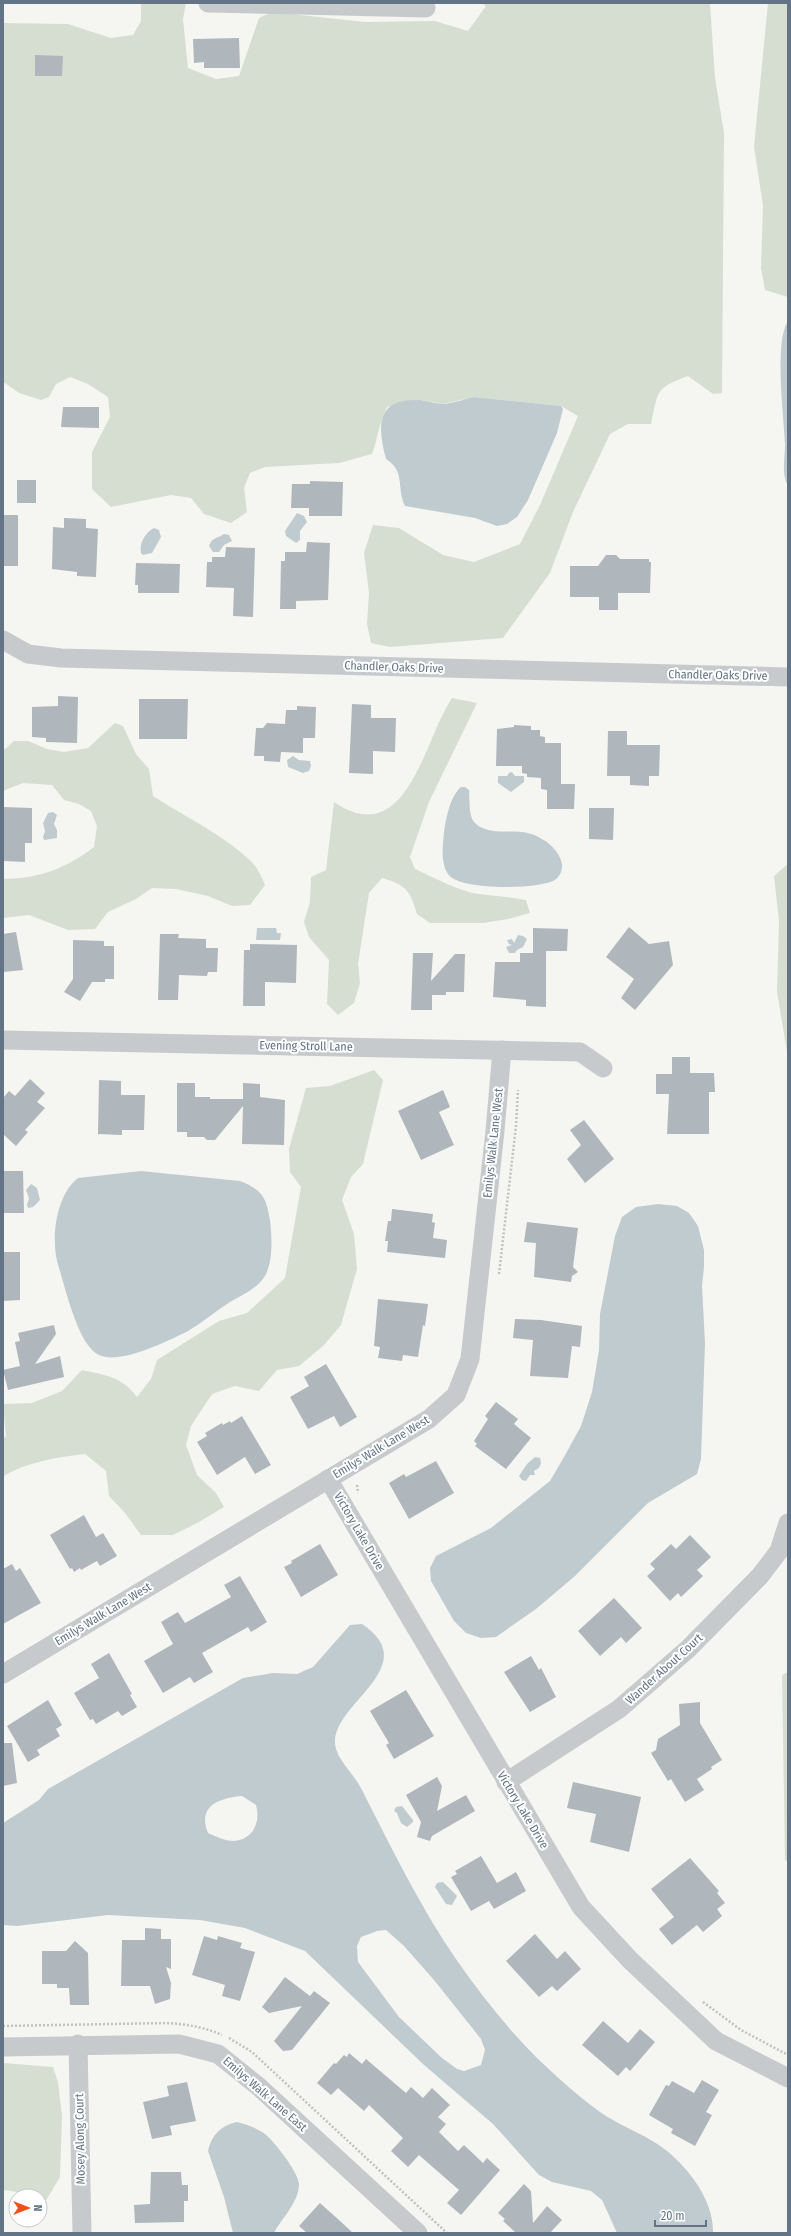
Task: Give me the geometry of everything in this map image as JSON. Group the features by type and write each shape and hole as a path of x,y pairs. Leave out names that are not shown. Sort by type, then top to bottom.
{"street":[{"path":"208,3 426,8"},
{"name":"Chandler Oaks Drive","path":"3,640 28,654 61,658 788,677"},
{"name":"Evening Stroll Lane","path":"3,1040 580,1052 603,1068"},
{"name":"Emilys Walk Lane West","path":"3,1674 332,1485 429,1419 456,1396 470,1359 495,1131 502,1050"},
{"name":"Victory Lake Drive","path":"332,1485 581,1907 630,1960 716,2041 788,2078"},
{"name":"Wander About Court","path":"506,1782 619,1709 688,1649 760,1576 779,1551 788,1523"},
{"name":"Emilys Walk Lane East","path":"3,2047 78,2044 179,2044 218,2054 258,2086 418,2233"},
{"name":"Mosey Along Court","path":"78,2044 82,2233"}],"path":[{"path":"499,1277 516,1126 518,1089"},
{"path":"357,1485 360,1482"},
{"path":"332,1485 350,1483 357,1485"},
{"path":"357,1485 361,1500"},
{"path":"698,1998 741,2030 788,2056"}],"shaded area":[{"path":"141,3 186,3 183,19 188,68 216,79 239,76 259,18 272,12 365,22 435,21 468,31 486,6 482,3 710,3 715,78 724,133 722,393 713,394 688,376 677,380 664,388 657,397 651,424 628,424 610,434 573,512 550,573 503,638 390,647 371,643 367,624 369,593 364,553 373,525 399,528 443,555 474,562 520,544 540,505 578,416 561,406 474,397 443,404 421,400 387,407 382,418 372,454 339,463 265,467 250,473 244,488 247,512 231,523 204,514 191,498 171,495 111,507 92,489 92,452 110,417 108,397 88,384 70,377 56,384 49,397 41,400 19,393 5,383 3,384 3,23 68,24 111,38 133,35 141,21"},
{"path":"768,3 788,3 788,297 765,290 761,268 763,206 754,147"},
{"path":"788,321 788,486 784,471 785,444 781,380 781,345"},
{"path":"474,397 561,406 563,409 557,433 528,500 517,517 507,524 497,526 475,518 405,506 402,499 396,469 386,459 381,435 381,425 383,416 388,409 395,404 406,401 420,400 444,404"},
{"path":"297,513 304,516 307,522 300,531 300,540 296,543 286,536 285,531"},
{"path":"154,528 159,530 161,537 152,553 143,555 141,553 142,542 145,535"},
{"path":"224,534 229,535 232,541 224,545 219,552 213,552 209,546 210,543"},
{"path":"452,698 477,703 429,802 410,857 415,869 455,887 479,894 526,900 530,913 508,919 483,923 430,923 417,914 412,899 402,886 382,878 369,893 358,964 360,983 354,1003 338,1015 327,1004 329,960 309,937 304,922 310,902 311,877 326,870 334,802 359,814 379,813 396,802 410,784 422,762 442,716"},
{"path":"115,723 123,726 136,754 149,769 153,796 218,835 255,865 265,885 250,905 232,906 208,896 176,889 152,888 136,899 108,912 95,929 68,930 29,915 3,918 3,879 28,877 52,871 73,861 94,847 97,826 91,811 79,804 64,800 52,785 23,783 3,791 3,751 14,741 28,741 47,749 64,752 88,748"},
{"path":"293,756 299,760 310,761 311,766 309,771 303,773 288,767 287,760"},
{"path":"512,772 515,776 524,776 524,782 511,792 498,783 498,776 507,776"},
{"path":"461,787 465,787 469,790 471,816 475,823 481,827 494,831 524,832 539,837 547,842 558,854 561,860 561,872 557,878 544,884 531,886 498,887 482,886 455,880 448,874 445,869 443,859 444,832 451,802"},
{"path":"53,812 57,815 54,824 57,830 57,838 44,840 43,837 45,831 43,823 48,813"},
{"path":"788,864 788,1058 777,992 779,921 774,876"},
{"path":"257,928 276,928 277,933 281,933 280,940 256,940"},
{"path":"518,935 527,939 523,947 515,953 509,953 506,947 512,945 509,944 507,940 512,939 514,943"},
{"path":"374,1070 383,1080 363,1164 351,1177 342,1200 354,1234 357,1269 341,1325 323,1346 299,1366 277,1370 259,1391 235,1386 212,1394 191,1426 186,1445 197,1475 216,1493 224,1507 173,1535 141,1535 125,1513 109,1496 106,1471 85,1454 43,1461 22,1467 3,1476 3,1439 6,1436 3,1404 32,1403 62,1391 82,1370 113,1378 125,1385 137,1397 151,1379 157,1360 219,1321 247,1313 285,1278 301,1187 290,1172 289,1149 306,1088 330,1086"},
{"path":"141,1171 240,1181 258,1191 265,1199 271,1226 270,1262 263,1279 255,1287 188,1331 157,1346 119,1357 108,1357 99,1355 92,1349 79,1329 74,1316 56,1257 56,1220 64,1196 70,1186 78,1178"},
{"path":"31,1184 37,1188 40,1200 33,1207 28,1208 27,1205 29,1198 26,1190"},
{"path":"658,1204 677,1206 689,1213 698,1226 704,1250 702,1286 705,1343 701,1459 697,1474 648,1503 575,1576 536,1609 496,1637 481,1638 466,1633 454,1621 431,1581 430,1568 436,1556 491,1528 550,1481 581,1426 592,1392 599,1350 600,1314 615,1236 622,1217 636,1207"},
{"path":"535,1457 540,1458 541,1463 539,1468 534,1471 535,1475 530,1475 526,1481 522,1480 519,1476 527,1464"},
{"path":"362,1624 379,1640 384,1656 379,1672 344,1718 336,1733 336,1749 361,1788 406,1876 431,1920 458,1962 486,2000 516,2036 537,2058 597,2110 645,2136 667,2151 684,2167 699,2187 705,2198 712,2221 713,2233 617,2233 602,2200 591,2191 552,2182 539,2175 493,2124 424,2065 305,1951 245,1928 200,1920 108,1915 17,1926 3,1925 3,1823 39,1800 48,1789 243,1678 273,1673 297,1674 313,1667 350,1625","holes":["242,1796 256,1805 256,1824 250,1834 240,1840 230,1841 208,1833 205,1824 205,1816 212,1805 218,1801","386,1930 404,1946 434,1980 481,2039 485,2050 481,2065 464,2071 457,2069 442,2058 399,2017 358,1962 357,1946 361,1937 377,1931"]},
{"path":"788,1672 788,1862 785,1860 782,1675"},
{"path":"402,1806 413,1820 413,1822 407,1827 401,1823 397,1813 394,1811 396,1807"},
{"path":"443,1882 457,1896 452,1905 446,1904 435,1887 437,1883"},
{"path":"3,2063 53,2067 58,2082 62,2116 60,2177 48,2197 48,2188 8,2188 8,2190 3,2190"},
{"path":"237,2122 255,2128 265,2134 280,2150 298,2179 299,2184 296,2197 290,2210 274,2233 233,2233 224,2197 208,2151 214,2136 218,2132 231,2123"}],"building":[{"path":"239,38 240,68 204,68 204,62 194,63 193,39"},
{"path":"35,55 63,56 62,76 35,76"},
{"path":"63,407 99,407 99,428 61,427"},
{"path":"17,480 36,480 36,503 17,503"},
{"path":"310,481 343,482 342,516 309,516 309,508 291,508 292,484 310,484"},
{"path":"3,515 18,515 18,566 3,566"},
{"path":"64,518 86,519 86,528 98,529 96,577 77,576 77,572 52,569 53,527 64,528"},
{"path":"307,542 330,543 328,600 296,601 296,609 280,609 281,561 285,561 285,552 306,552"},
{"path":"226,547 255,548 253,617 233,616 234,588 206,587 207,562 212,562 212,557 225,557"},
{"path":"606,555 616,555 620,559 649,559 649,562 651,562 650,593 618,593 618,610 599,610 599,597 570,597 570,566 598,566"},
{"path":"136,563 180,564 179,593 138,593 138,585 135,585"},
{"path":"58,696 78,697 77,743 46,742 46,738 32,737 32,707 58,706"},
{"path":"139,699 188,699 187,739 139,739"},
{"path":"352,704 371,705 371,718 396,718 395,752 373,751 373,774 349,773"},
{"path":"297,706 316,707 315,738 303,738 303,753 281,752 280,762 264,761 264,756 254,756 256,728 263,728 267,723 285,724 286,710 297,710"},
{"path":"514,725 531,726 531,730 540,730 540,736 545,737 545,743 561,743 561,784 575,784 574,809 547,809 547,790 541,789 541,778 527,777 527,774 522,773 522,766 496,766 497,729 514,727"},
{"path":"608,731 627,731 627,745 660,745 659,776 649,776 649,786 630,785 630,776 607,776"},
{"path":"3,807 32,808 32,843 25,843 25,862 3,861"},
{"path":"589,808 614,808 613,840 589,839"},
{"path":"629,927 649,944 669,941 673,965 635,1010 621,998 634,979 606,957"},
{"path":"533,928 568,929 567,951 546,951 546,1007 526,1006 526,1000 493,997 495,962 520,962 520,953 533,953"},
{"path":"16,932 23,970 3,972 3,934"},
{"path":"160,934 179,934 178,938 206,939 206,948 218,948 217,972 208,972 207,976 179,975 178,1000 158,1000"},
{"path":"73,940 104,941 104,946 114,946 114,979 105,979 105,982 92,982 80,1001 64,992 73,979"},
{"path":"250,944 297,945 296,983 265,982 265,1006 243,1006 244,950 250,950"},
{"path":"413,953 433,953 431,981 455,954 465,954 464,992 446,992 446,995 432,995 432,1010 411,1010"},
{"path":"672,1057 690,1057 690,1073 714,1073 715,1092 709,1092 709,1134 667,1134 669,1094 656,1094 656,1074 672,1074"},
{"path":"30,1079 45,1093 37,1102 45,1108 25,1130 28,1132 16,1146 3,1134 3,1098 9,1091 15,1096"},
{"path":"99,1080 121,1081 121,1095 145,1095 144,1130 122,1130 122,1135 98,1134"},
{"path":"177,1083 195,1083 195,1097 210,1097 210,1099 243,1099 243,1083 260,1084 260,1097 285,1100 284,1145 242,1144 243,1106 215,1140 207,1140 204,1137 187,1137 187,1132 177,1132"},
{"path":"443,1090 450,1107 439,1112 454,1145 421,1160 398,1111"},
{"path":"584,1120 614,1159 585,1183 567,1159 581,1145 570,1130"},
{"path":"3,1171 23,1171 24,1213 3,1213"},
{"path":"392,1209 433,1214 432,1222 435,1223 433,1238 447,1240 445,1258 387,1252 388,1241 385,1241 388,1221 391,1221"},
{"path":"527,1222 578,1228 573,1267 578,1272 572,1276 571,1282 534,1277 536,1243 524,1242"},
{"path":"3,1252 20,1252 20,1300 3,1301"},
{"path":"378,1299 428,1304 418,1357 403,1355 402,1361 378,1358 380,1347 374,1346"},
{"path":"515,1319 541,1320 582,1326 580,1347 572,1346 568,1378 530,1376 533,1340 513,1338"},
{"path":"54,1325 56,1334 35,1364 60,1356 64,1377 8,1390 3,1370 20,1366 15,1342 20,1341 18,1333"},
{"path":"326,1364 357,1417 340,1427 334,1416 308,1429 290,1397 309,1386 304,1377"},
{"path":"496,1402 518,1419 514,1424 531,1438 506,1469 475,1446 477,1444 474,1441 488,1419 485,1416"},
{"path":"242,1416 271,1465 255,1474 245,1457 217,1475 197,1442 207,1436 205,1433 222,1423 223,1425 230,1421 231,1423"},
{"path":"436,1461 454,1493 409,1519 389,1483 404,1474 406,1477"},
{"path":"84,1515 96,1537 103,1533 117,1556 100,1566 97,1561 81,1570 80,1568 74,1572 72,1568 70,1569 50,1535"},
{"path":"690,1535 711,1557 697,1570 703,1576 681,1597 678,1593 670,1601 647,1576 655,1569 650,1564 671,1544 676,1549"},
{"path":"320,1544 338,1575 301,1597 284,1567 292,1563 291,1561"},
{"path":"12,1564 16,1571 20,1568 41,1603 3,1624 3,1569"},
{"path":"240,1576 267,1622 251,1632 248,1627 202,1653 213,1672 194,1683 190,1677 163,1693 144,1661 173,1644 161,1622 178,1612 185,1623 231,1597 224,1585"},
{"path":"614,1598 642,1628 626,1643 621,1637 600,1656 578,1631"},
{"path":"109,1653 132,1694 130,1695 137,1707 122,1716 118,1711 96,1724 93,1719 90,1720 74,1693 99,1678 91,1664"},
{"path":"531,1656 539,1670 541,1668 556,1697 530,1712 504,1672"},
{"path":"406,1690 434,1736 394,1759 386,1745 389,1743 370,1711"},
{"path":"48,1700 62,1725 56,1729 60,1736 37,1750 40,1755 28,1762 7,1726"},
{"path":"700,1702 700,1723 722,1760 697,1779 704,1790 685,1802 671,1779 668,1781 651,1753 656,1750 658,1739 680,1725 679,1704"},
{"path":"3,1743 12,1743 17,1783 3,1786"},
{"path":"437,1777 442,1786 437,1811 466,1795 475,1811 432,1836 430,1841 417,1837 421,1822 406,1795"},
{"path":"573,1782 641,1797 629,1852 590,1842 596,1814 567,1808"},
{"path":"481,1856 497,1883 516,1872 526,1891 494,1909 489,1901 471,1911 451,1877 457,1874 455,1871"},
{"path":"690,1858 719,1891 717,1893 725,1903 717,1909 722,1916 703,1932 697,1925 672,1945 659,1929 674,1917 651,1889"},
{"path":"145,1928 161,1929 161,1939 171,1939 171,1969 166,1967 171,1983 170,1999 155,2004 150,1986 121,1986 122,1940 145,1940"},
{"path":"535,1934 557,1959 565,1951 581,1969 557,1991 552,1986 539,1997 506,1961"},
{"path":"204,1936 217,1940 218,1936 242,1943 240,1948 255,1952 240,2001 222,1996 225,1985 192,1975"},
{"path":"75,1941 88,1953 89,2005 70,2005 69,1988 57,1988 57,1984 42,1984 42,1951 66,1951"},
{"path":"285,1977 310,1996 314,1991 330,2003 292,2050 283,2051 274,2041 302,2006 269,2013 262,2007"},
{"path":"603,2021 628,2043 640,2029 655,2042 630,2071 626,2067 618,2076 582,2045"},
{"path":"349,2053 362,2064 366,2059 406,2093 411,2087 423,2098 432,2088 450,2105 438,2117 446,2124 439,2132 458,2151 464,2145 483,2163 487,2158 500,2170 461,2215 447,2203 459,2190 419,2155 408,2167 391,2151 403,2138 369,2105 364,2111 338,2088 331,2095 317,2083 334,2063 336,2064 344,2055 347,2057"},
{"path":"702,2080 719,2090 706,2112 712,2115 695,2146 671,2133 673,2129 649,2115 666,2085 669,2086 672,2081 694,2093"},
{"path":"187,2082 196,2121 170,2126 172,2135 152,2139 143,2102 169,2096 167,2086"},
{"path":"151,2172 181,2172 182,2185 188,2185 188,2201 184,2201 184,2222 135,2223 134,2205 150,2204"},
{"path":"524,2184 531,2191 533,2223 547,2206 562,2220 550,2233 516,2233 503,2221 505,2219 498,2213"},
{"path":"320,2203 353,2233 307,2233 299,2226"}]}
